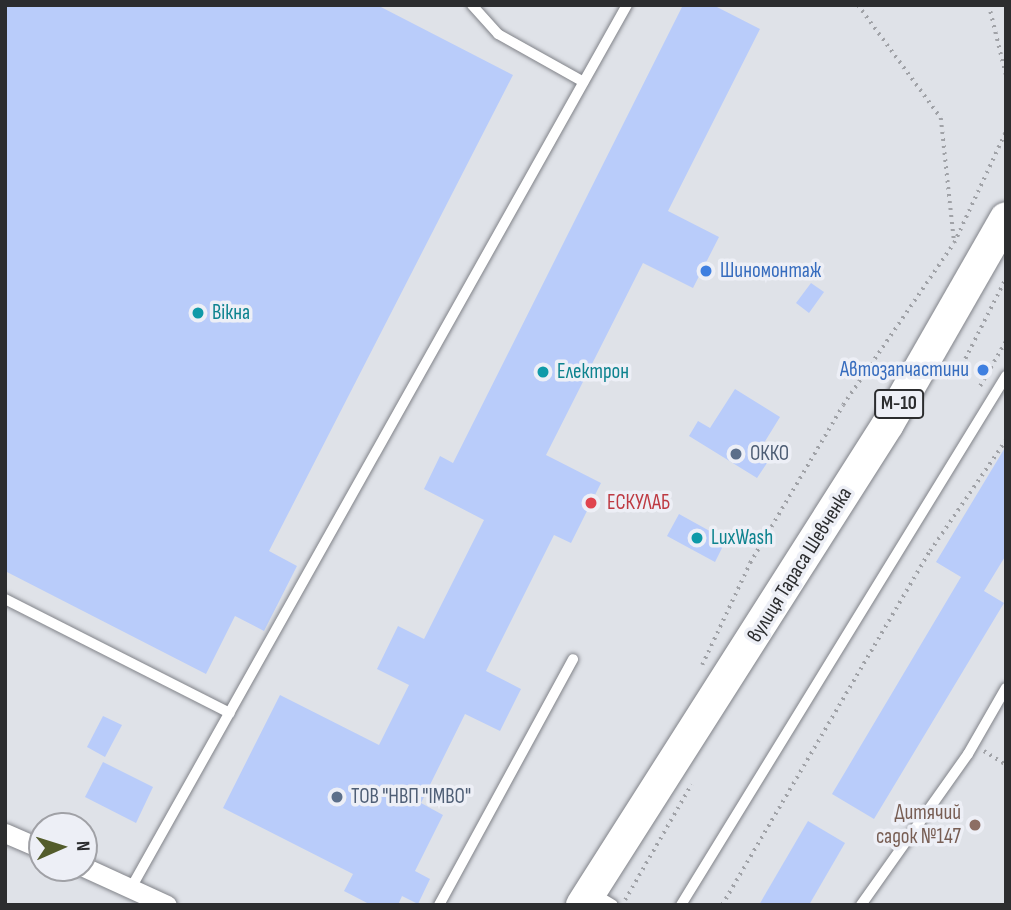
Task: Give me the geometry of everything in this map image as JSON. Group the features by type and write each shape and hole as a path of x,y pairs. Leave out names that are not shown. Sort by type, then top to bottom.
{"main road":[{"name":"вулиця Тараса Шевченка","path":"595,900 795,575 1006,218"}],"street":[{"path":"5,833 28,843"},
{"path":"98,873 167,905"}],"lane":[{"path":"472,5 498,34 584,82"},
{"path":"131,888 627,5"},
{"path":"681,905 1005,381"},
{"path":"5,599 230,713"},
{"path":"439,905 573,659"},
{"path":"861,905 974,744 1006,688"}],"path":[{"path":"858,5 941,118 954,243"},
{"path":"989,5 1006,75"},
{"path":"701,668 750,563 836,417 954,243 1006,131"},
{"path":"722,905 930,551 1006,440"},
{"path":"974,744 1006,765"}],"building":[{"name":"Вікна","path":"5,5 377,5 513,75 269,551 297,566 264,631 235,616 206,674 5,571"},
{"name":"Електрон","path":"683,5 713,5 760,29 668,211 719,237 693,288 643,263 546,455 601,483 571,543 554,535 486,671 521,689 500,731 465,714 421,803 443,815 415,871 430,879 418,904 402,896 398,905 371,905 344,891 353,874 223,808 280,695 379,745 409,685 377,669 398,626 424,639 484,520 424,489 440,456 453,463"},
{"path":"811,283 824,292 809,313 796,303"},
{"path":"735,389 780,417 756,456 767,463 757,478 689,436 698,421 710,428"},
{"path":"1006,446 1006,555 984,591 1004,603 874,819 832,794 961,577 936,562"},
{"name":"LuxWash","path":"679,514 726,540 715,562 667,536"},
{"path":"103,716 122,725 105,757 87,747"},
{"path":"103,762 153,787 136,823 85,797"},
{"path":"808,821 845,843 809,905 759,905"}],"place":[{"name":"Шиномонтаж","path":"706,271"},
{"name":"Вікна","path":"198,313"},
{"name":"Автозапчастини","path":"983,370"},
{"name":"Електрон","path":"543,372"},
{"name":"ОККО","path":"736,454"},
{"name":"ЕСКУЛАБ","path":"591,503"},
{"name":"LuxWash","path":"697,538"},
{"name":"ТОВ \"НВП \"ІМВО\"","path":"337,797"},
{"name":"Дитячий садок №147","path":"975,825"}]}
